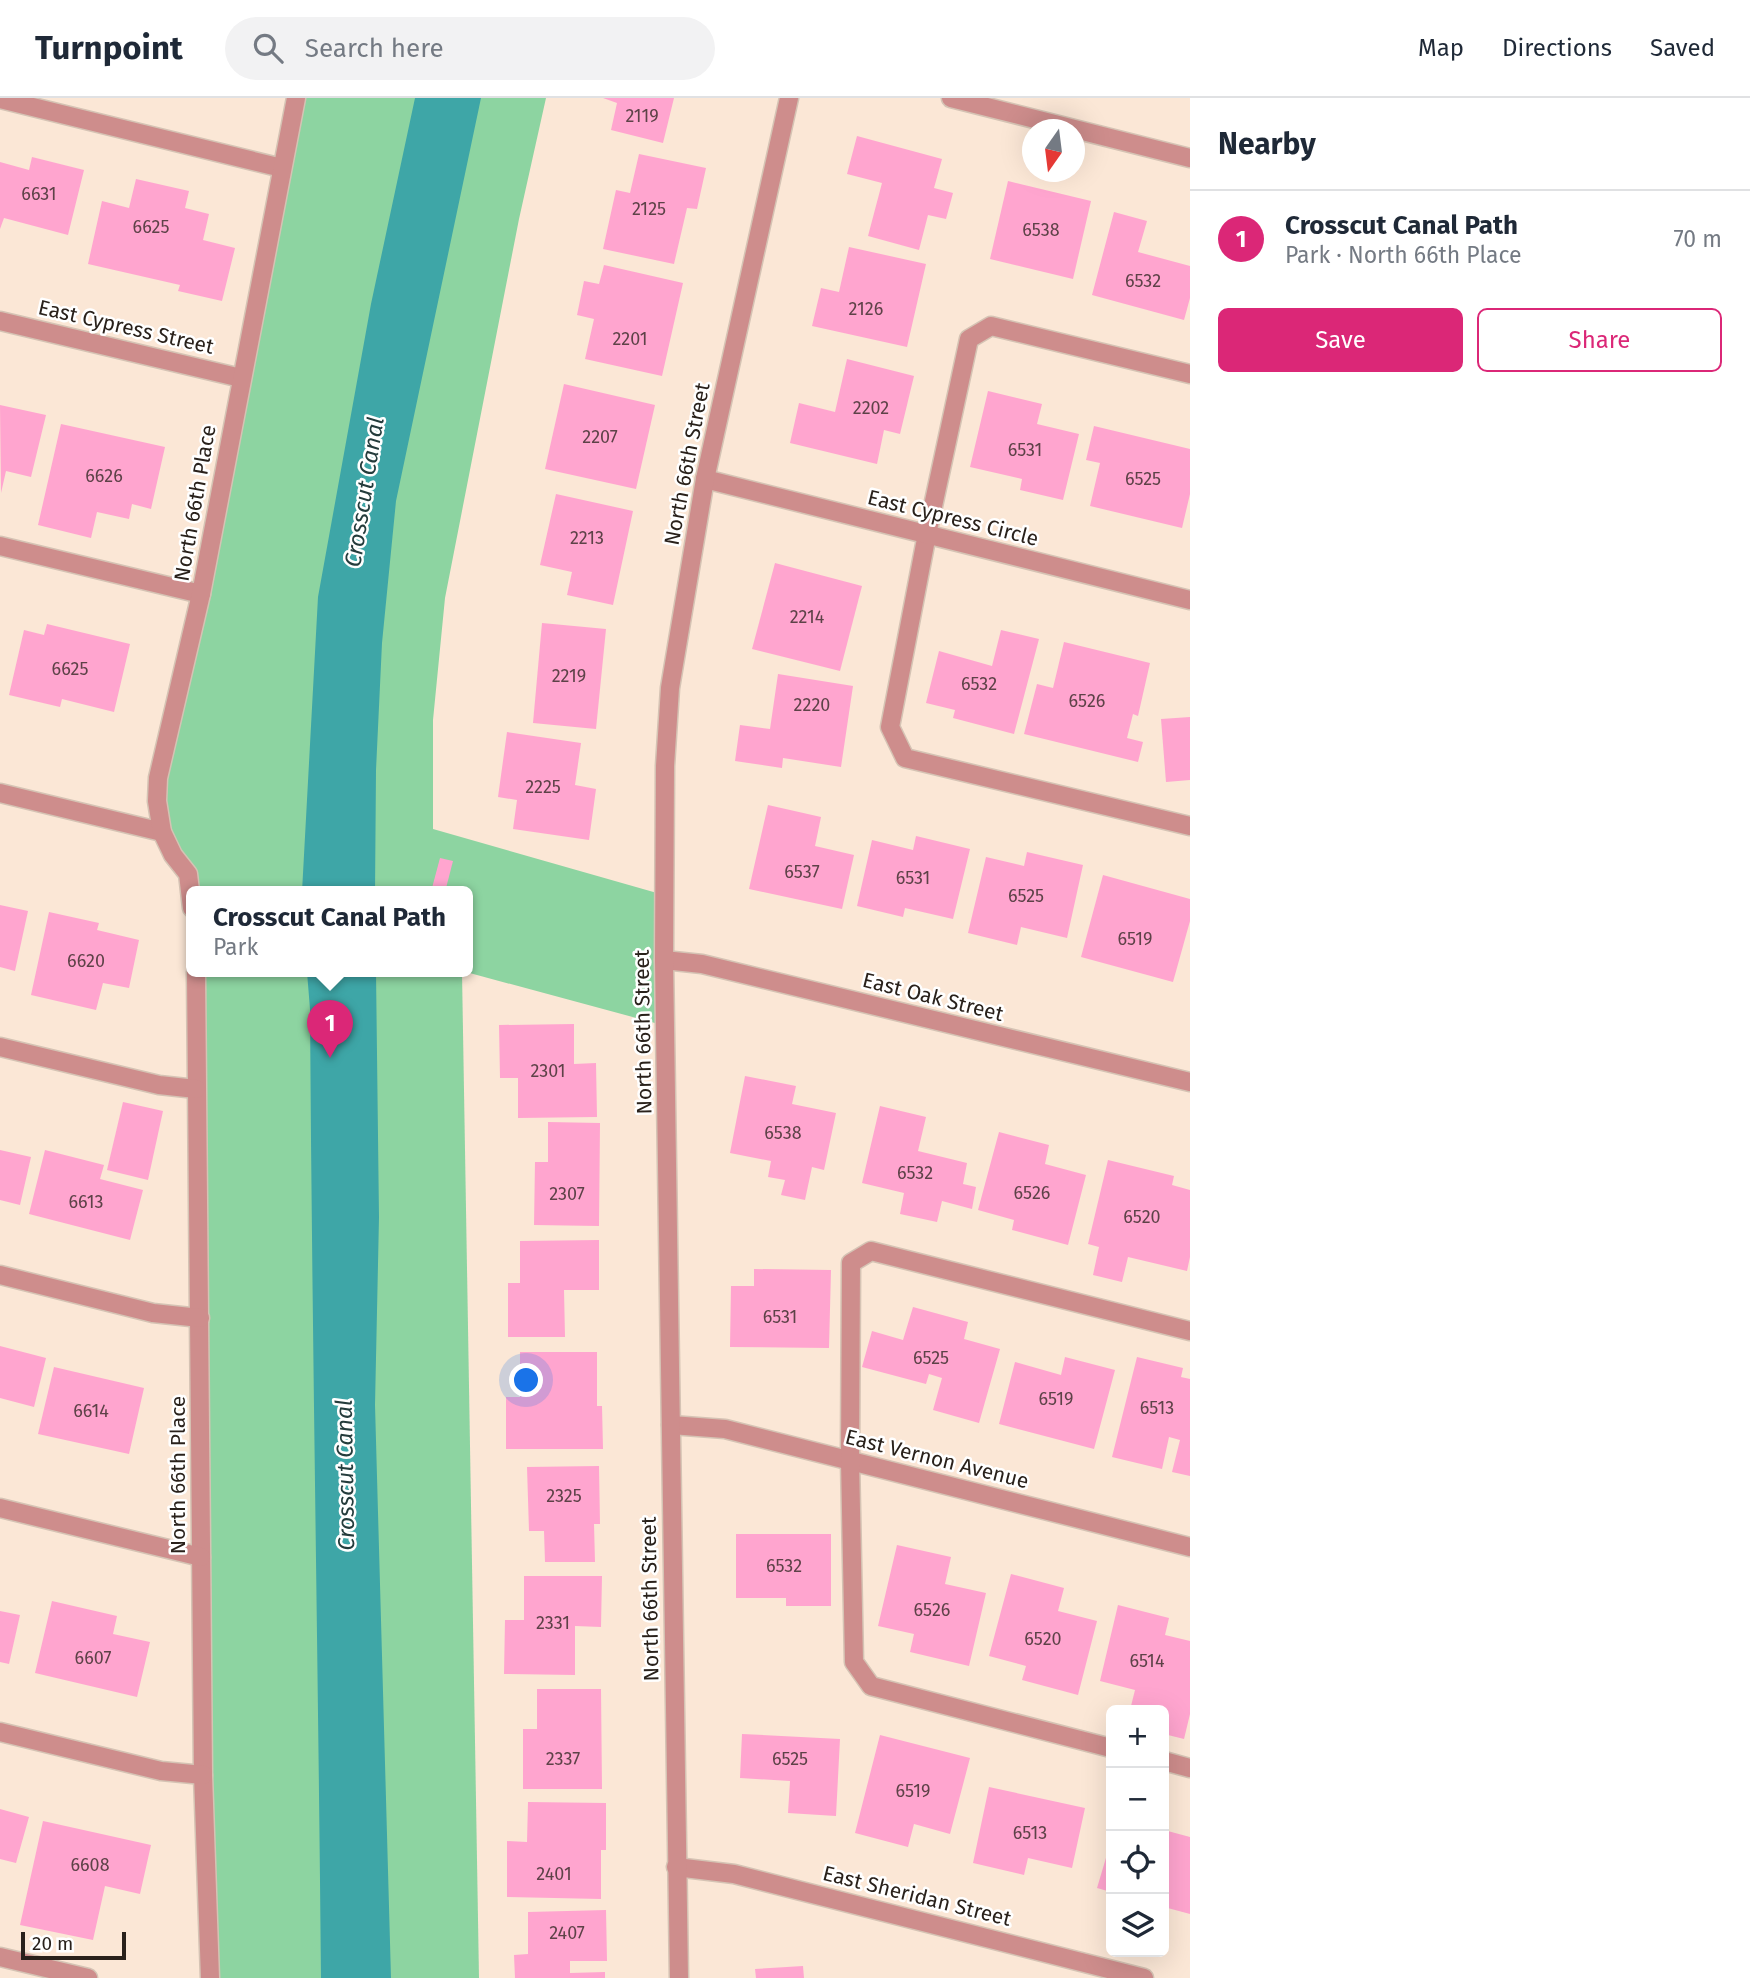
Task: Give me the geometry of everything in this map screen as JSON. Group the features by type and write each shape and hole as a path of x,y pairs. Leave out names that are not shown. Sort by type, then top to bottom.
{"street":[{"name":"North 66th Place","path":"189,886 188,874 173,855 162,832 157,801 158,778 201,594 296,98"},
{"name":"North 66th Street","path":"678,1978 664,960 665,766 670,688 705,479 789,98"},
{"path":"951,98 1190,158"},
{"path":"0,99 282,168"},
{"name":"East Cypress Street","path":"0,321 241,378"},
{"path":"1190,374 990,326 969,339 927,534 890,727 905,758 1190,826"},
{"name":"East Cypress Circle","path":"705,479 1190,600"},
{"path":"0,546 201,594"},
{"path":"0,793 162,832"},
{"name":"East Oak Street","path":"664,960 708,966 1190,1082"},
{"name":"North 66th Place","path":"196,977 203,1775 210,1978"},
{"path":"0,1047 159,1085 196,1089"},
{"path":"1106,1747 871,1686 854,1662 850,1460 851,1264 871,1251 1190,1331"},
{"path":"0,1275 153,1312 201,1318"},
{"name":"East Vernon Avenue","path":"671,1425 725,1429 1190,1547"},
{"path":"0,1508 201,1557"},
{"path":"0,1732 161,1771 203,1775"},
{"path":"1169,1762 1190,1768"},
{"name":"East Sheridan Street","path":"676,1867 734,1874 1144,1978"},
{"path":"0,1957 88,1978"}],"green space":[{"path":"296,98 546,98 519,219 445,598 433,720 433,829 664,895 666,1026 473,974 473,886 190,886 157,801"},
{"path":"196,977 462,977 479,1978 210,1978"}],"water":[{"name":"Crosscut Canal","path":"415,98 481,98 396,501 382,643 376,770 375,886 302,886 318,597 371,304"},
{"name":"Crosscut Canal","path":"307,977 376,977 379,1217 375,1405 391,1978 321,1978 310,1009"}],"building":[{"path":"603,98 674,98 663,143 611,130 617,103"},
{"path":"857,136 942,159 934,188 953,193 946,219 928,215 919,250 868,236 882,183 847,174"},
{"path":"639,154 706,168 697,209 687,208 674,264 603,249 616,190 630,193"},
{"path":"32,157 84,170 68,235 4,218 0,229 0,162 29,170"},
{"path":"136,179 189,191 185,208 209,214 203,240 235,248 222,301 178,291 180,285 88,264 102,201 129,208"},
{"path":"1008,181 1091,201 1073,279 990,259"},
{"path":"1114,212 1147,221 1138,252 1190,266 1190,298 1184,320 1092,295"},
{"path":"849,247 926,264 907,347 812,326 821,288 839,292"},
{"path":"604,265 683,283 662,376 585,359 594,319 577,315 584,281 599,284"},
{"path":"847,359 914,376 900,434 884,430 877,464 790,443 799,403 835,412"},
{"path":"564,384 655,405 636,489 545,469"},
{"path":"988,391 1042,404 1037,424 1079,434 1063,500 1020,490 1022,479 970,467"},
{"path":"0,405 46,415 31,477 6,471 1,493"},
{"path":"61,424 165,447 151,509 132,504 129,519 97,512 91,538 38,525"},
{"path":"1094,426 1190,449 1190,494 1182,528 1090,506 1100,463 1086,460"},
{"path":"556,494 633,511 613,605 567,595 572,572 540,565"},
{"path":"775,563 862,586 840,671 752,649"},
{"path":"542,623 606,629 596,729 533,723"},
{"path":"47,624 130,644 114,712 62,699 60,707 9,695 24,630 44,635"},
{"path":"1001,630 1039,639 1014,734 953,718 955,710 926,703 939,651 992,666"},
{"path":"1064,642 1150,663 1138,716 1133,714 1127,738 1143,742 1138,762 1024,734 1037,684 1053,688"},
{"path":"778,674 853,686 841,767 783,758 782,768 735,761 740,725 770,729"},
{"path":"1190,717 1190,780 1166,782 1161,719"},
{"path":"507,732 581,743 575,785 596,789 589,840 513,829 517,800 498,797"},
{"path":"768,805 821,817 815,846 854,855 842,909 749,889"},
{"path":"916,836 970,849 953,919 905,908 903,917 857,906 872,840 913,850"},
{"path":"1027,852 1083,865 1067,938 1021,927 1017,945 968,933 986,857 1024,866"},
{"path":"440,858 453,861 447,886 433,886"},
{"path":"1103,875 1190,899 1190,921 1173,982 1081,957"},
{"path":"0,905 28,911 15,971 0,967"},
{"path":"49,912 99,923 97,930 139,940 129,988 103,983 96,1010 31,995"},
{"path":"574,1024 574,1064 596,1063 597,1117 518,1118 518,1078 500,1078 499,1025"},
{"path":"745,1076 796,1086 792,1104 836,1113 824,1170 812,1167 805,1200 781,1195 785,1180 768,1177 771,1161 730,1153"},
{"path":"123,1102 163,1111 148,1180 107,1170"},
{"path":"880,1106 926,1117 918,1151 967,1163 963,1184 976,1187 972,1209 942,1201 937,1222 900,1214 904,1193 862,1183"},
{"path":"548,1122 600,1123 599,1226 534,1225 535,1162 548,1162"},
{"path":"999,1132 1049,1145 1045,1164 1086,1175 1068,1245 1012,1230 1014,1220 978,1210"},
{"path":"0,1150 31,1157 20,1205 0,1200"},
{"path":"45,1150 104,1165 100,1179 143,1190 130,1240 29,1214"},
{"path":"1108,1160 1174,1176 1172,1185 1190,1190 1190,1257 1187,1271 1128,1257 1122,1282 1093,1275 1099,1247 1088,1244"},
{"path":"599,1240 599,1290 564,1290 565,1337 508,1337 508,1283 520,1283 520,1241"},
{"path":"754,1269 831,1270 829,1348 730,1347 731,1286 754,1286"},
{"path":"913,1307 968,1322 964,1339 1000,1349 979,1423 933,1410 942,1378 929,1374 926,1384 862,1367 872,1331 903,1340"},
{"path":"0,1346 46,1358 34,1407 0,1398"},
{"path":"520,1352 597,1352 597,1406 602,1406 603,1449 506,1449 506,1397 520,1397"},
{"path":"1065,1357 1115,1370 1094,1449 999,1424 1015,1362 1061,1375"},
{"path":"1137,1357 1183,1368 1181,1377 1190,1379 1190,1476 1172,1472 1180,1440 1169,1437 1162,1469 1112,1457"},
{"path":"54,1367 144,1388 129,1454 38,1434"},
{"path":"599,1466 600,1524 594,1524 595,1562 545,1562 544,1531 529,1531 527,1467"},
{"path":"736,1534 831,1534 831,1606 786,1606 786,1598 736,1598"},
{"path":"897,1545 951,1557 945,1584 986,1593 969,1666 910,1652 914,1634 878,1626"},
{"path":"1011,1574 1064,1588 1058,1611 1097,1621 1078,1695 1022,1680 1026,1666 989,1656"},
{"path":"524,1576 602,1576 601,1627 575,1626 575,1675 504,1674 505,1620 524,1620"},
{"path":"52,1601 117,1616 113,1634 150,1642 137,1697 35,1673"},
{"path":"1118,1605 1169,1618 1165,1635 1190,1641 1190,1714 1184,1739 1169,1735 1169,1705 1131,1705 1135,1690 1100,1681"},
{"path":"0,1611 20,1615 9,1664 0,1662"},
{"path":"537,1689 601,1689 602,1789 523,1789 523,1729 537,1729"},
{"path":"742,1734 840,1739 836,1816 788,1813 790,1781 740,1778"},
{"path":"880,1735 970,1758 950,1834 914,1824 908,1847 855,1833"},
{"path":"989,1787 1085,1808 1072,1868 1028,1858 1024,1875 973,1863"},
{"path":"528,1802 606,1803 606,1850 601,1850 601,1899 507,1897 507,1841 527,1842"},
{"path":"0,1809 29,1817 16,1863 0,1859"},
{"path":"43,1821 151,1845 140,1894 105,1886 93,1940 20,1925"},
{"path":"1169,1831 1190,1837 1190,1914 1169,1908"},
{"path":"1106,1858 1106,1891 1097,1888"},
{"path":"606,1910 607,1961 570,1961 570,1973 605,1972 605,1978 515,1978 514,1955 528,1954 528,1912"},
{"path":"803,1966 804,1978 756,1978 755,1969"}],"place":[{"name":"Crosscut Canal Path","path":"330,1058"}]}
